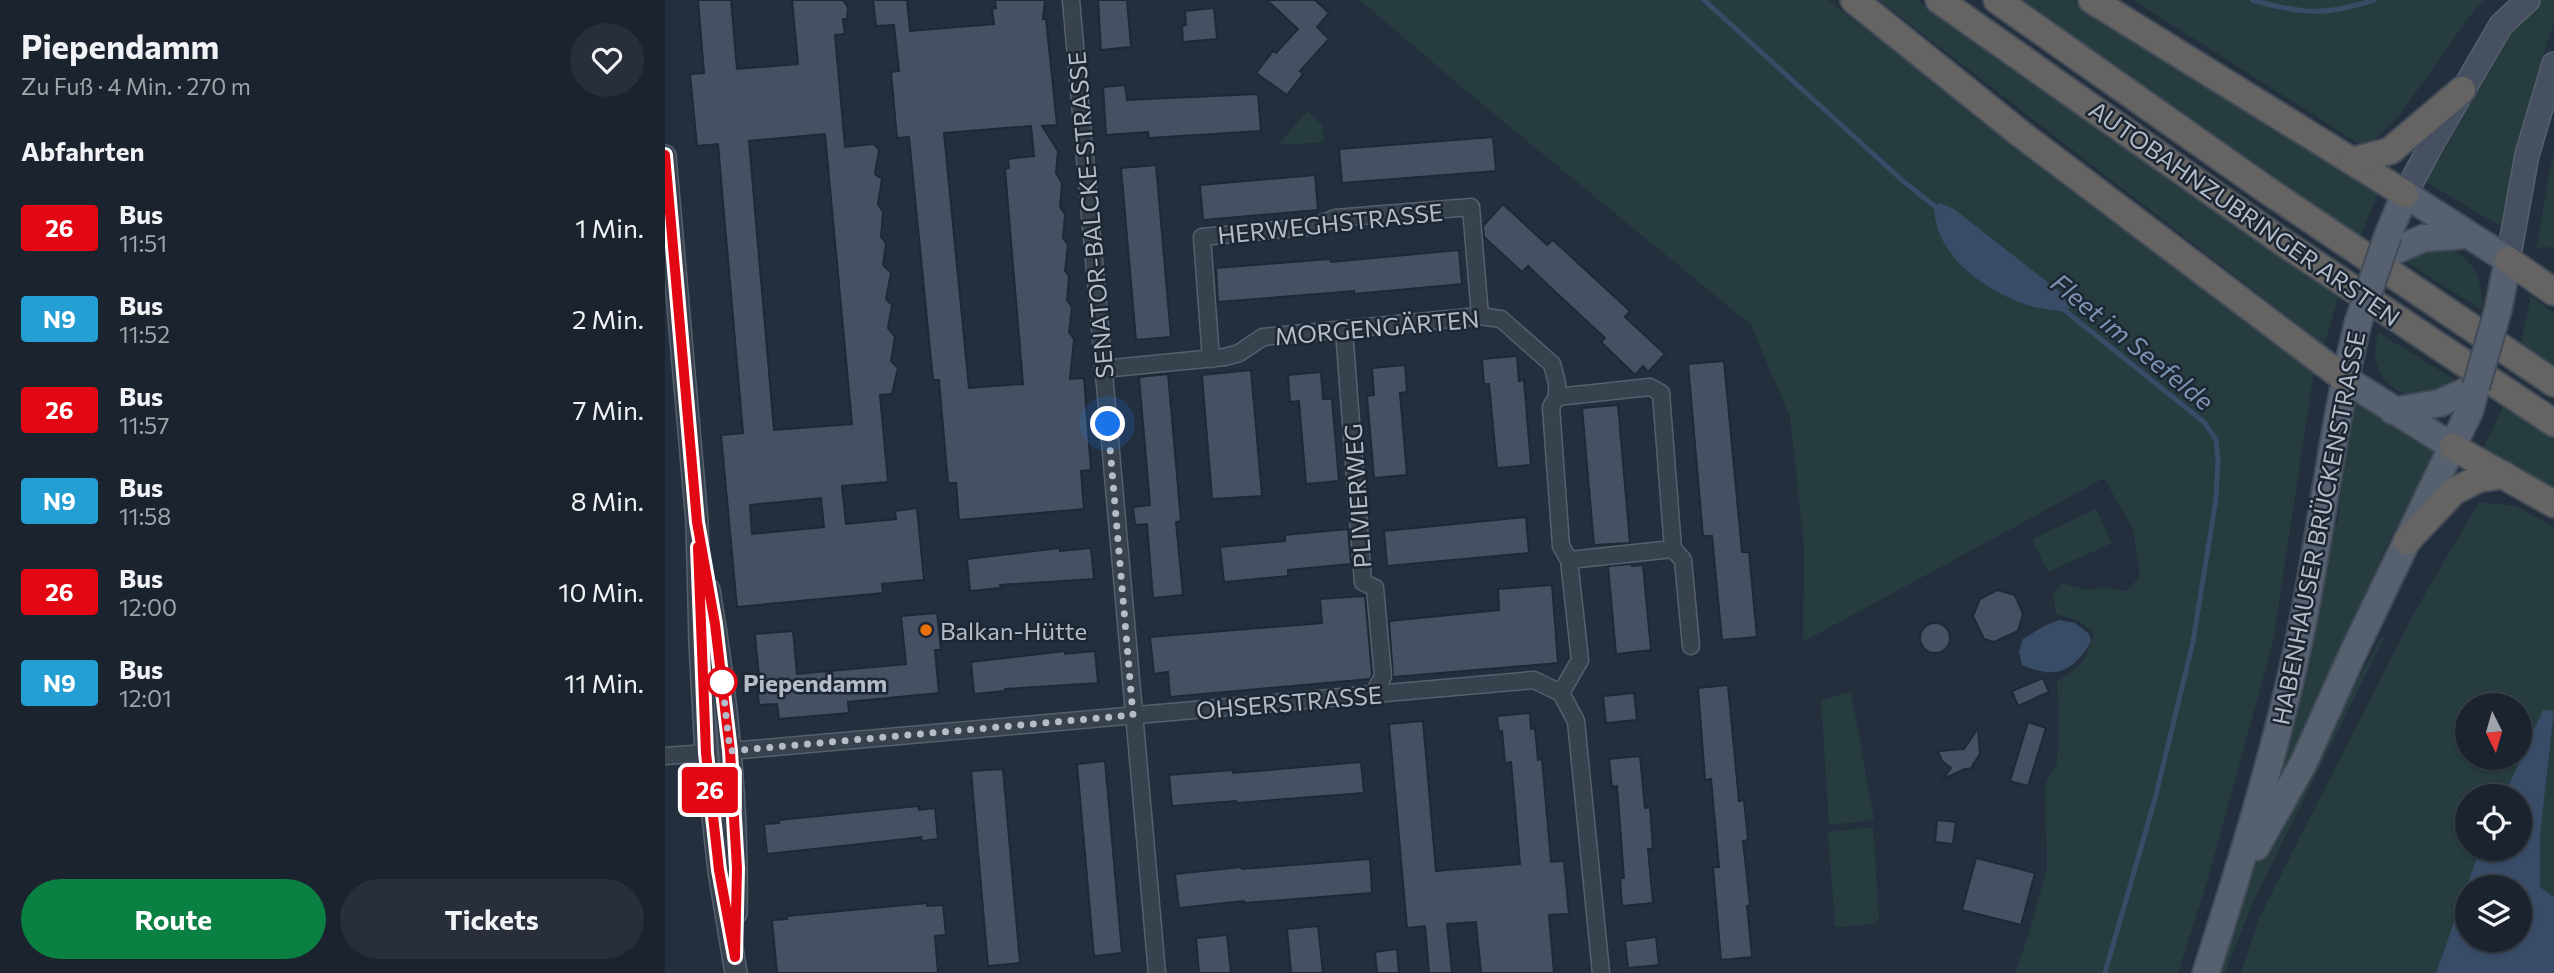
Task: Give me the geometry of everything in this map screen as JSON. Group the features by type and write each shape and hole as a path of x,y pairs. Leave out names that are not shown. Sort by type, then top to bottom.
{"highway":[{"path":"1854,0 2022,135 2345,379"},
{"name":"AUTOBAHNZUBRINGER ARSTEN","path":"1939,0 2278,239 2554,423"},
{"name":"AUTOBAHNZUBRINGER ARSTEN","path":"1997,0 2264,188 2554,383"},
{"path":"2092,0 2405,194"},
{"path":"2352,161 2390,151 2462,90"},
{"path":"2508,260 2554,292"},
{"path":"2453,447 2554,503"},
{"path":"2407,541 2436,500 2466,484 2504,475"}],"main road":[{"name":"HABENHAUSER BRÜCKENSTRASSE","path":"2206,973 2282,719 2322,516 2345,379 2358,323 2391,246 2405,194 2501,25 2528,0"},
{"path":"2436,500 2467,398 2498,310 2527,155 2554,64"},
{"path":"2405,194 2508,260"},
{"path":"2391,246 2424,238 2467,235"},
{"path":"2345,379 2453,447"},
{"path":"2393,411 2467,398"},
{"name":"HABENHAUSER BRÜCKENSTRASSE","path":"2234,885 2303,764 2407,541"}],"street":[{"name":"SENATOR-BALCKE-STRASSE","path":"1071,0 1157,973"},
{"path":"665,156 697,522 706,753 719,870 736,965"},
{"name":"HERWEGHSTRASSE","path":"1211,359 1202,237 1316,226 1335,218 1471,207 1479,316"},
{"name":"MORGENGÄRTEN","path":"1103,369 1211,359 1240,353 1263,337 1479,316 1501,319 1552,364 1557,383 1557,397 1552,407 1561,546 1569,560 1580,660 1561,693"},
{"name":"PLIVIERWEG","path":"1344,330 1363,582 1375,588 1383,676 1373,695"},
{"path":"1557,397 1650,387 1661,393 1673,549 1683,560 1691,646"},
{"path":"697,522 715,624 730,751 737,868 736,965"},
{"path":"1569,560 1673,549"},
{"name":"OHSERSTRASSE","path":"730,751 1534,680 1561,693"},
{"path":"1561,693 1573,711 1579,739 1601,973"},
{"path":"665,756 730,751"}],"green space":[{"path":"1360,0 1828,0 2314,371 2273,642 2207,882 2178,973 2015,973 2047,868 2045,785 2057,763 2057,681 2082,662 2094,632 2077,620 2056,614 2053,595 2062,583 2086,590 2105,588 2127,591 2140,576 2133,529 2104,478 1803,642 1804,546 1790,417 1751,325"},
{"path":"1879,0 1917,0 2339,295 2324,345"},
{"path":"2022,0 2073,0 2379,192 2359,239"},
{"path":"2133,0 2485,0 2474,10 2401,113 2366,148"},
{"path":"2542,0 2554,0 2554,22 2532,91 2502,227 2426,182 2510,34"},
{"path":"1307,111 1322,125 1324,142 1278,145"},
{"path":"2554,149 2554,247 2536,248"},
{"path":"2449,248 2466,259 2476,273 2482,310 2403,260 2422,249"},
{"path":"2531,296 2554,313 2554,369 2520,347"},
{"path":"2378,332 2455,380 2433,394 2421,396 2398,390 2388,383 2376,360"},
{"path":"2353,394 2440,447 2418,491 2415,489 2380,560 2383,562 2306,735 2274,791 2332,525 2337,525"},
{"path":"2505,403 2554,436 2554,494 2481,453"},
{"path":"2479,502 2516,506 2554,527 2554,973 2241,973 2260,916 2413,615"},
{"path":"2096,509 2112,543 2048,572 2032,539"},
{"path":"2382,636 2384,638 2253,902 2225,973 2216,973 2245,885 2273,834 2312,776 2345,702"},
{"path":"1851,692 1874,820 1829,825 1821,700"},
{"path":"1873,827 1879,919 1873,924 1839,927 1835,925 1828,832"}],"water":[{"path":"1940,203 1954,209 2064,295 2070,306 2067,312 2024,304 1992,289 1964,268 1952,255 1936,224 1934,206"},
{"path":"2059,620 2075,623 2089,634 2091,642 2077,661 2070,667 2053,672 2022,665 2019,652 2023,639"},
{"path":"2543,710 2554,711 2540,835 2540,887 2554,897 2554,973 2436,973 2455,919 2455,952 2532,952 2532,875 2471,875 2476,861 2532,861 2532,784 2509,784 2516,770 2532,770 2532,734"}],"building":[{"path":"698,0 731,0 737,69 798,64 792,0 843,0 848,7 847,19 843,19 845,34 835,35 845,147 874,144 879,150 875,174 882,179 878,204 883,212 881,237 886,243 883,265 891,273 886,299 892,305 888,328 895,337 891,361 898,368 892,394 880,395 888,482 842,486 846,524 896,519 895,511 917,508 924,580 882,584 883,593 737,607 721,435 743,433 718,144 697,146 690,74 704,73","holes":["825,134 852,424 774,430 749,141","821,498 824,527 752,534 750,505"]},
{"path":"873,0 907,0 910,31 994,24 992,9 996,8 995,0 1045,0 1043,19 1046,19 1057,125 1042,126 1058,151 1056,173 1062,183 1060,207 1065,214 1063,238 1068,245 1065,271 1069,276 1067,300 1072,307 1069,332 1074,339 1070,379 1084,378 1091,470 1081,471 1084,509 959,520 956,483 948,483 939,380 933,380 909,137 897,138 891,72 899,71 894,25 876,26","holes":["1031,126 1034,156 1008,159 1009,168 1005,169 1023,384 969,388 944,133"]},
{"path":"1098,0 1127,0 1131,47 1101,50"},
{"path":"1267,0 1315,0 1329,13 1317,27 1329,39 1300,71 1303,74 1287,95 1256,73 1273,51 1276,53 1298,29"},
{"path":"1214,8 1217,39 1183,42 1185,11"},
{"path":"1125,85 1127,100 1258,94 1261,131 1149,138 1148,132 1106,135 1103,87"},
{"path":"1493,137 1496,171 1342,183 1339,149"},
{"path":"1156,165 1171,337 1136,340 1121,168"},
{"path":"1315,175 1318,210 1203,220 1200,185"},
{"path":"1503,204 1547,245 1553,240 1630,311 1625,317 1665,354 1648,372 1643,366 1635,375 1601,342 1605,338 1528,266 1522,272 1484,237 1483,226"},
{"path":"1459,250 1462,284 1218,302 1216,268 1330,259 1331,262"},
{"path":"1517,356 1519,381 1524,380 1531,465 1497,468 1489,384 1484,384 1482,359"},
{"path":"1724,361 1742,552 1749,552 1757,637 1722,640 1712,536 1703,536 1688,364"},
{"path":"1405,365 1407,392 1400,393 1407,475 1374,478 1367,396 1374,395 1372,368"},
{"path":"1251,370 1262,496 1212,499 1202,375"},
{"path":"1321,372 1323,399 1332,399 1339,481 1306,484 1299,401 1290,402 1288,375"},
{"path":"1168,374 1181,521 1176,522 1183,595 1153,598 1147,524 1135,525 1133,507 1150,505 1139,377"},
{"path":"1618,405 1630,543 1594,545 1582,408"},
{"path":"1526,517 1529,553 1387,566 1384,531"},
{"path":"1348,529 1351,564 1288,570 1288,576 1224,582 1220,547 1285,541 1285,535"},
{"path":"1060,548 1060,551 1091,548 1094,579 1000,585 1001,588 970,591 967,559"},
{"path":"1643,565 1651,650 1616,654 1608,566"},
{"path":"1552,585 1558,663 1393,677 1389,621 1499,610 1498,589"},
{"path":"1997,590 2015,595 2023,614 2018,631 1994,642 1984,639 1973,616 1980,599"},
{"path":"1365,596 1372,674 1370,679 1170,697 1168,672 1154,674 1150,637 1322,623 1320,599"},
{"path":"937,613 941,650 935,650 939,693 848,702 849,713 779,719 777,704 759,705 755,634 793,631 797,674 906,664 901,616"},
{"path":"1935,623 1946,627 1950,638 1946,649 1935,653 1924,649 1920,638 1924,627"},
{"path":"1065,651 1065,654 1095,651 1098,683 1005,689 974,694 971,662"},
{"path":"2043,678 2049,692 2018,706 2012,691"},
{"path":"1728,685 1739,801 1744,800 1748,840 1743,841 1752,957 1721,960 1713,867 1719,867 1711,779 1705,780 1698,688"},
{"path":"1634,693 1637,720 1606,723 1603,696"},
{"path":"1530,713 1531,729 1535,728 1538,760 1542,759 1551,862 1564,861 1569,914 1549,915 1554,973 1481,973 1476,922 1447,924 1452,973 1429,973 1425,926 1407,928 1389,724 1423,721 1436,871 1520,864 1511,762 1505,763 1502,731 1499,732 1497,716"},
{"path":"2028,722 2046,728 2028,786 2010,781"},
{"path":"1978,728 1980,754 1973,768 1943,779 1951,768 1942,761 1938,751 1964,749"},
{"path":"1640,756 1645,808 1650,807 1653,849 1648,849 1653,903 1622,906 1620,878 1624,878 1617,786 1612,787 1609,759"},
{"path":"1105,761 1122,953 1094,956 1077,764"},
{"path":"1361,762 1364,793 1172,806 1169,775 1233,770 1233,773"},
{"path":"1003,769 1020,963 988,966 971,771"},
{"path":"918,806 919,810 935,808 938,839 922,841 921,837 767,854 764,824 779,823 779,820"},
{"path":"1937,820 1956,822 1953,844 1935,842"},
{"path":"1976,858 2035,873 2021,925 1962,910"},
{"path":"1370,859 1372,893 1179,908 1175,874"},
{"path":"927,903 927,906 943,905 946,935 935,936 938,973 777,973 772,920 787,919 787,916"},
{"path":"1318,926 1323,973 1291,973 1287,929"},
{"path":"1227,935 1231,973 1199,973 1196,938"},
{"path":"1656,937 1659,965 1628,968 1625,941"},
{"path":"1397,949 1399,973 1377,973 1375,952"}],"waterway":[{"name":"Fleet im Seefelde","path":"1704,0 1903,181 1938,209"},
{"path":"2252,0 2313,11 2341,9 2374,0"},
{"name":"Fleet im Seefelde","path":"2063,309 2205,423 2216,440 2218,460 2216,499 2193,642 2155,799 2105,973"}],"bus line":[{"name":"26","path":"665,155 697,522 715,624 730,751 737,868 735,957 719,870 706,753 698,547"}],"place":[{"name":"Balkan-Hütte","path":"926,630"},
{"name":"Piependamm","path":"722,682"}],"route":[{"path":"722,682 730,751 1133,715 1108,424"}]}
